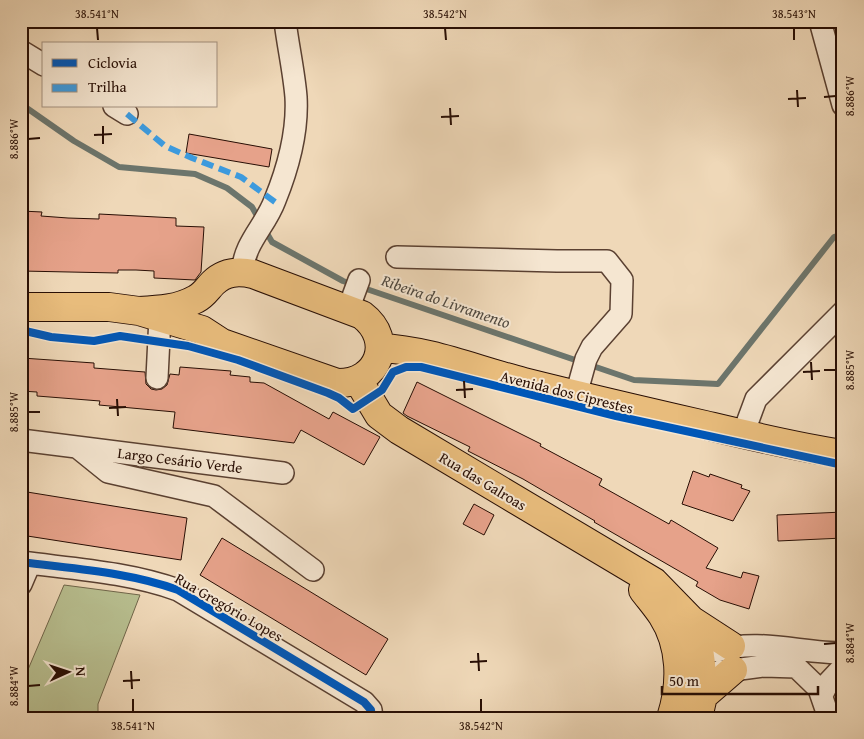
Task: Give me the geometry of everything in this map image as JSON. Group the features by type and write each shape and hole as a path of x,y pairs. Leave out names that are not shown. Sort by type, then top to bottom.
{"main road":[{"path":"150,314 171,309 198,298 213,283 231,273 253,274 353,295 362,315 375,329 379,338 378,358 374,367 358,380 348,383 337,383 222,343 209,330 202,313 206,292"},
{"path":"21,307 109,307 150,314 202,330 215,337"},
{"name":"Avenida dos Ciprestes","path":"380,348 404,349 423,353 507,378 578,388 743,434 803,448 843,454"},
{"name":"Rua das Galroas","path":"358,380 379,415 399,430 654,582 691,620 698,642 690,665"},
{"name":"Rua das Galroas","path":"624,565 663,616 672,638 690,665"},
{"path":"691,620 732,658 700,707"},
{"path":"690,665 700,707"},
{"path":"671,718 690,665"}],"street":[{"path":"242,272 246,252 275,202 292,151 296,97 285,21"},
{"path":"820,21 843,105"},
{"path":"21,51 42,64"},
{"path":"396,257 607,261 622,280 620,314 592,347 586,359 578,388"},
{"path":"743,434 756,399 843,312"},
{"path":"150,314 157,378"},
{"name":"Largo Cesário Verde","path":"21,440 283,473"},
{"name":"Largo Cesário Verde","path":"77,447 108,472 214,496 313,570"},
{"path":"21,584 26,563"},
{"name":"Rua Gregório Lopes","path":"26,563 130,576 154,581 178,590 364,702 371,710 372,718"},
{"path":"732,658 776,647 843,653"},
{"path":"776,647 815,684 822,695 829,718"},
{"path":"690,665 713,652 764,666 796,667"},
{"path":"822,695 828,683 843,667"},
{"path":"822,695 843,689"}],"green space":[{"path":"64,585 140,595 98,704 98,718 21,718 21,686"}],"building":[{"path":"189,134 272,149 269,167 186,153"},
{"path":"21,211 42,212 41,216 68,218 99,219 99,214 176,218 176,226 204,227 201,272 195,280 154,278 154,271 136,270 118,270 118,273 21,271"},
{"path":"22,358 94,363 94,368 145,372 146,384 151,389 156,390 162,389 167,385 170,374 179,375 180,367 231,371 230,375 250,377 250,382 264,383 329,419 333,412 380,437 364,465 301,430 294,443 173,428 175,412 99,405 100,401 37,396 37,392 21,391"},
{"path":"417,382 541,444 540,446 602,479 599,485 669,524 671,520 718,548 706,568 741,578 743,572 759,576 749,609 720,600 696,586 698,582 595,521 523,479 468,451 470,447 407,416 403,413"},
{"path":"693,471 709,477 710,474 742,485 741,488 750,491 733,521 682,504"},
{"path":"21,491 187,518 181,560 21,535"},
{"path":"474,504 494,515 484,535 463,524"},
{"path":"843,512 843,538 778,541 777,515"},
{"path":"222,538 388,639 366,675 200,575"}],"waterway":[{"name":"Ribeira do Livramento","path":"21,104 74,141 119,167 195,174 227,188 252,207 260,221"},
{"name":"Ribeira do Livramento","path":"265,230 272,242 343,281 634,380 718,384 834,237 843,234"}],"marked path":[{"path":"127,114 165,146 241,177 275,202"}],"cycle path":[{"path":"21,330 51,337 94,341 120,336 188,346 238,360 328,393 339,398 353,409 382,390 393,372 406,367 421,367 616,416 843,465"},
{"path":"21,562 120,575 178,590 364,702 371,710 372,718"}]}
